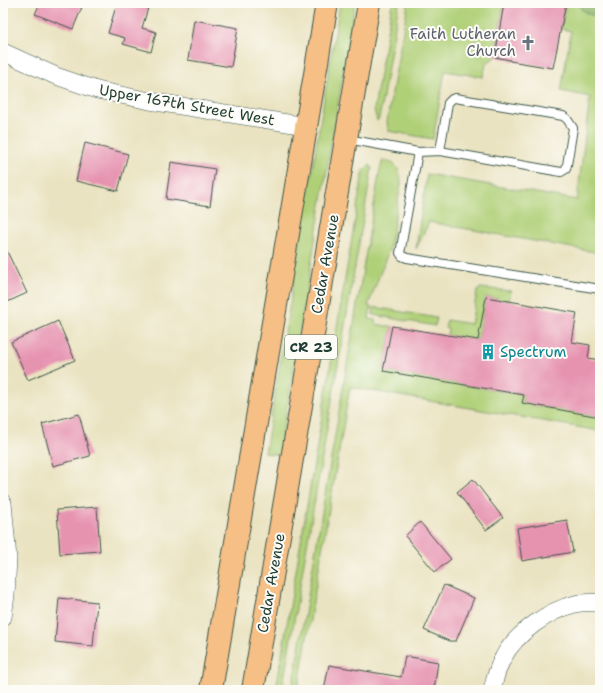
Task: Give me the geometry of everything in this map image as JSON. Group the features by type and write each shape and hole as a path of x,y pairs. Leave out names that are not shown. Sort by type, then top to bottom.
{"main road":[{"name":"CR 23","path":"211,690 326,3"},
{"name":"Cedar Avenue","path":"253,690 369,3"}],"street":[{"name":"Upper 167th Street West","path":"3,52 56,76 97,90 150,102 306,126"},
{"path":"3,503 8,558 3,617"},
{"path":"492,690 496,674 503,657 517,638 528,629 552,613 575,604 600,602"}],"lane":[{"path":"346,139 418,152 440,151 561,172 566,169 568,165 573,128 567,119 562,116 456,98 452,99 448,103 440,151"},
{"path":"418,152 400,252 402,256 600,289"}],"green space":[{"path":"340,3 355,3 279,455 265,453"},
{"path":"392,3 399,3 379,119 377,121 374,109"},
{"path":"408,3 504,3 495,57 486,64 483,77 445,71 433,139 388,131 387,121"},
{"path":"566,3 577,3 583,11 600,19 600,253 429,222 416,249 427,174 577,200 590,97 561,91 571,31 561,29"},
{"path":"577,3 600,3 600,19 583,11"},
{"path":"383,160 395,165 400,175 401,184 390,247 368,306 371,307 369,319 375,320 376,324 392,326 383,371 524,395 522,403 600,417 600,431 350,387 298,690 292,690 380,169"},
{"path":"370,165 372,168 282,690 276,690 363,172"},
{"path":"480,288 511,291 509,301 486,297 478,340 447,335 448,329 445,328 447,320 471,324 477,292"},
{"path":"374,307 437,318 435,326 373,315"}],"building":[{"path":"40,3 73,3 82,7 73,29 35,14"},
{"path":"117,3 130,3 148,8 142,28 156,32 151,52 123,44 125,38 108,33"},
{"name":"Faith Lutheran Church","path":"504,3 566,3 553,68 495,57"},
{"path":"194,20 238,28 231,67 188,60"},
{"path":"85,143 128,154 118,191 76,181"},
{"path":"171,162 215,169 210,206 166,199"},
{"path":"3,243 27,293 3,304"},
{"name":"Spectrum","path":"486,297 577,313 572,342 590,345 588,358 600,360 600,417 522,403 524,395 383,371 392,326 478,340"},
{"path":"58,321 75,360 28,380 11,342"},
{"path":"79,414 90,456 53,466 42,424"},
{"path":"473,479 503,518 486,530 457,492"},
{"path":"97,507 100,551 60,554 57,510"},
{"path":"567,520 573,552 522,561 517,528"},
{"path":"420,522 451,559 435,572 405,536"},
{"path":"444,585 474,598 456,641 449,641 424,630"},
{"path":"59,598 97,602 93,646 55,642"},
{"path":"405,656 438,662 434,690 324,690 329,665 401,677"}],"place":[{"name":"Faith Lutheran Church","path":"528,43"},
{"name":"Spectrum","path":"488,352"}]}
